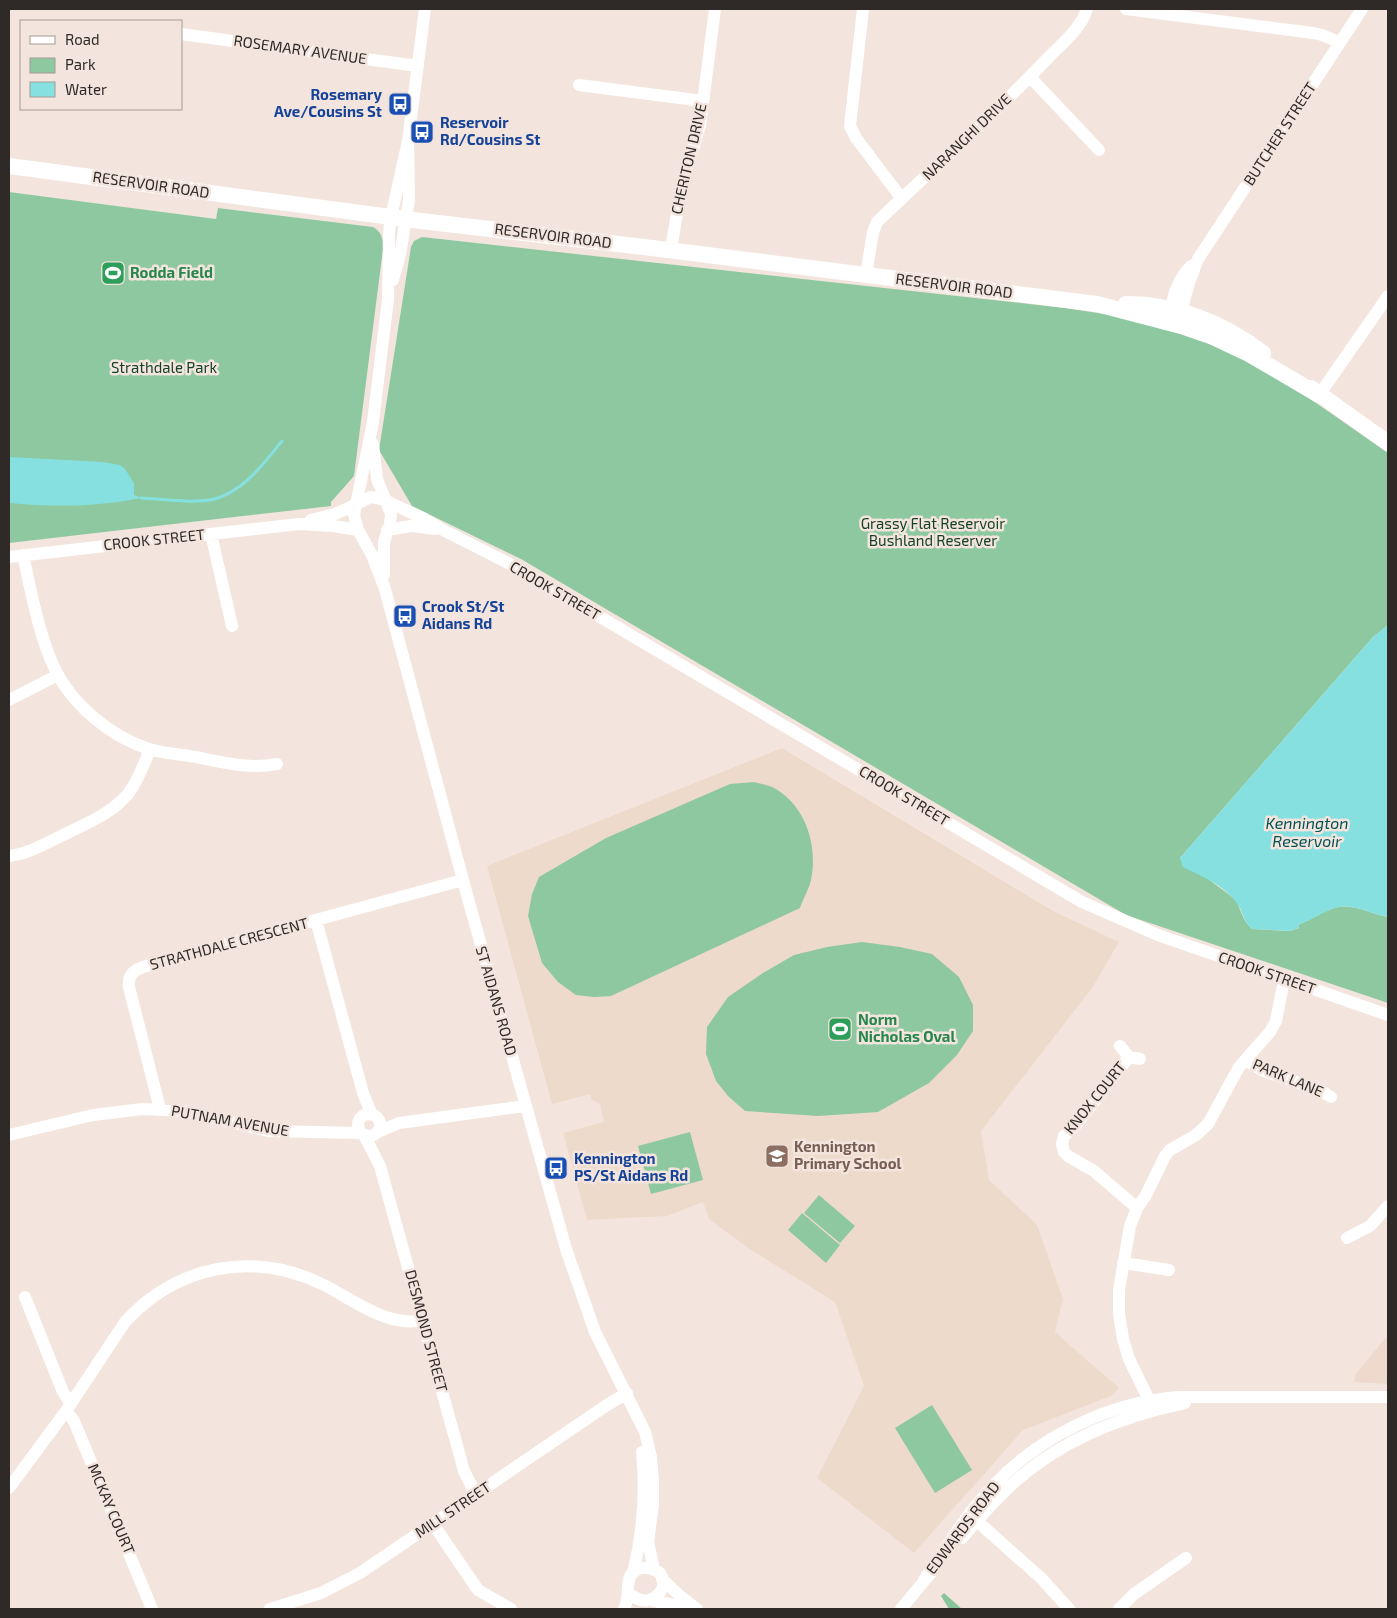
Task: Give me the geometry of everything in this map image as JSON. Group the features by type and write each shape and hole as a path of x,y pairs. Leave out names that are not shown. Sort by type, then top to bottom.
{"main road":[{"name":"RESERVOIR ROAD","path":"9,166 399,218 866,274 1175,315 1196,330 1230,345 1319,395 1388,443"}],"street":[{"path":"373,422 374,463 377,479 391,519 387,530 371,536 359,531 354,521 373,422 388,299 400,255 399,218 409,190 408,141 425,9"},
{"name":"CHERITON DRIVE","path":"671,250 680,188 697,138 715,9"},
{"path":"863,9 850,126 856,138 902,199"},
{"name":"NARANGHI DRIVE","path":"866,274 877,222 1030,77 1073,32 1080,23 1086,9"},
{"path":"1126,9 1322,35 1340,42"},
{"name":"BUTCHER STREET","path":"1175,315 1176,291 1180,279 1198,259 1362,9"},
{"name":"ROSEMARY AVENUE","path":"182,34 418,66"},
{"path":"1030,77 1099,150"},
{"path":"578,85 703,101"},
{"path":"1319,395 1388,296"},
{"path":"356,504 371,498 385,500"},
{"name":"CROOK STREET","path":"385,500 514,566 1082,902 1158,936 1388,1015"},
{"name":"CROOK STREET","path":"299,524 335,514 356,504"},
{"name":"CROOK STREET","path":"9,556 299,524 328,525 359,531"},
{"name":"CROOK STREET","path":"387,530 411,526 443,530"},
{"name":"ST AIDANS ROAD","path":"384,590 383,552 387,530"},
{"name":"ST AIDANS ROAD","path":"359,531 372,555 384,590 556,1217 595,1332 642,1423 651,1457 654,1495 648,1542 658,1574"},
{"path":"211,534 232,626"},
{"path":"23,555 44,640 58,676 92,716 121,736 150,749 247,766 277,764"},
{"path":"9,700 58,676"},
{"path":"9,856 32,850 92,820 117,805 129,793 150,749"},
{"name":"STRATHDALE CRESCENT","path":"160,1109 129,988 129,980 132,973 143,967 463,880"},
{"path":"316,920 368,1117"},
{"path":"1149,1400 1134,1371 1123,1339 1119,1302 1122,1263 1130,1226 1137,1208 1165,1156 1170,1150 1196,1135 1208,1124 1234,1075 1274,1026 1284,980"},
{"name":"KNOX COURT","path":"1120,1046 1135,1058 1075,1126 1064,1136 1056,1139 1068,1156 1094,1172 1137,1208"},
{"name":"PARK LANE","path":"1245,1060 1264,1071 1320,1090 1334,1099"},
{"path":"399,1123 368,1117 358,1124 363,1134 371,1136 399,1123 526,1106"},
{"name":"PUTNAM AVENUE","path":"9,1134 108,1112 142,1109 160,1109 204,1115 268,1131 334,1131 363,1134"},
{"path":"368,1117 380,1123 378,1132"},
{"name":"PUTNAM AVENUE","path":"334,1131 368,1117"},
{"name":"DESMOND STREET","path":"378,1132 380,1166"},
{"name":"DESMOND STREET","path":"363,1134 372,1147 380,1166 464,1471 476,1495"},
{"path":"1347,1238 1370,1226 1388,1206"},
{"path":"1122,1263 1170,1271"},
{"path":"9,1488 68,1408 115,1335 135,1311 160,1291 196,1274 210,1270 252,1266 282,1270 310,1279 390,1319 409,1322 422,1320"},
{"name":"MCKAY COURT","path":"25,1297 68,1408 152,1609"},
{"name":"EDWARDS ROAD","path":"901,1609 975,1508 995,1484 1042,1445 1068,1430 1113,1410 1149,1400 1179,1397 1388,1397"},
{"name":"ST AIDANS ROAD","path":"629,1398 639,1436 644,1483 641,1529 633,1573"},
{"name":"MILL STREET","path":"270,1609 336,1587 360,1573 607,1405 629,1398"},
{"name":"EDWARDS ROAD","path":"924,1580 1012,1484 1049,1455 1075,1440 1125,1418 1169,1406 1222,1398"},
{"path":"1005,1475 1010,1477 1049,1455"},
{"path":"977,1521 1042,1579 1069,1609"},
{"path":"433,1524 478,1590 511,1609"},
{"path":"1119,1609 1134,1594 1186,1558"},
{"path":"624,1609 629,1593 628,1583 633,1573 643,1568 658,1574 680,1596 697,1609"},
{"path":"648,1605 661,1594 664,1584 658,1574"},
{"path":"629,1593 638,1602 648,1605 674,1604 685,1609"}],"shaded area":[{"name":"Kennington Primary School","path":"782,748 1053,911 1119,942 1092,988 981,1131 989,1180 1037,1225 1063,1299 1055,1332 1119,1388 1111,1396 1023,1430 914,1553 817,1478 864,1386 835,1302 748,1248 709,1219 703,1202 667,1216 587,1220 563,1133 604,1122 600,1104 592,1100 590,1094 552,1104 487,866"},
{"path":"1388,1335 1388,1384 1354,1382 1355,1375"}],"green space":[{"name":"Strathdale Park","path":"9,192 216,219 218,208 373,227 378,231 382,239 383,249 354,476 331,502 331,506 9,543"},
{"name":"Grassy Flat Reservoir Bushland Reserver","path":"422,237 1065,308 1137,319 1204,337 1283,380 1388,453 1388,625 1373,637 1180,858 1235,899 1244,919 1252,929 1290,931 1299,928 1298,925 1323,913 1343,907 1360,909 1388,917 1388,1003 1126,915 521,559 412,506 379,450 411,247 414,241"},
{"path":"754,782 774,788 786,797 795,806 807,828 813,854 813,867 810,883 800,908 611,996 576,995 558,982 542,963 528,916 532,894 539,877 606,838 730,784"},
{"name":"Norm Nicholas Oval","path":"862,942 932,954 959,977 973,1005 973,1031 957,1055 929,1083 878,1112 818,1116 745,1111 728,1096 716,1081 706,1054 707,1027 728,997 794,955 827,947"},
{"path":"690,1132 703,1180 651,1194 638,1146"},
{"path":"819,1195 855,1226 840,1243 804,1213"},
{"path":"802,1213 840,1245 826,1263 788,1230"},
{"path":"932,1405 972,1470 935,1493 895,1428"},
{"path":"944,1593 962,1609 949,1609 941,1596"}],"water":[{"path":"9,457 103,462 120,465 134,483 134,495 141,498 75,505 9,503"},
{"name":"Kennington Reservoir","path":"1388,625 1388,917 1360,909 1343,907 1324,913 1298,925 1299,928 1290,931 1252,929 1231,896 1212,882 1183,867 1180,858 1373,637"}],"waterway":[{"path":"141,498 197,501 215,499 225,495 235,490 253,475 282,441"}],"place":[{"name":"Rosemary Ave/Cousins St","path":"400,104"},
{"name":"Reservoir Rd/Cousins St","path":"422,132"},
{"name":"Rodda Field","path":"113,273"},
{"name":"Crook St/St Aidans Rd","path":"405,616"},
{"name":"Norm Nicholas Oval","path":"840,1029"},
{"name":"Kennington Primary School","path":"777,1156"},
{"name":"Kennington PS/St Aidans Rd","path":"556,1168"}]}
